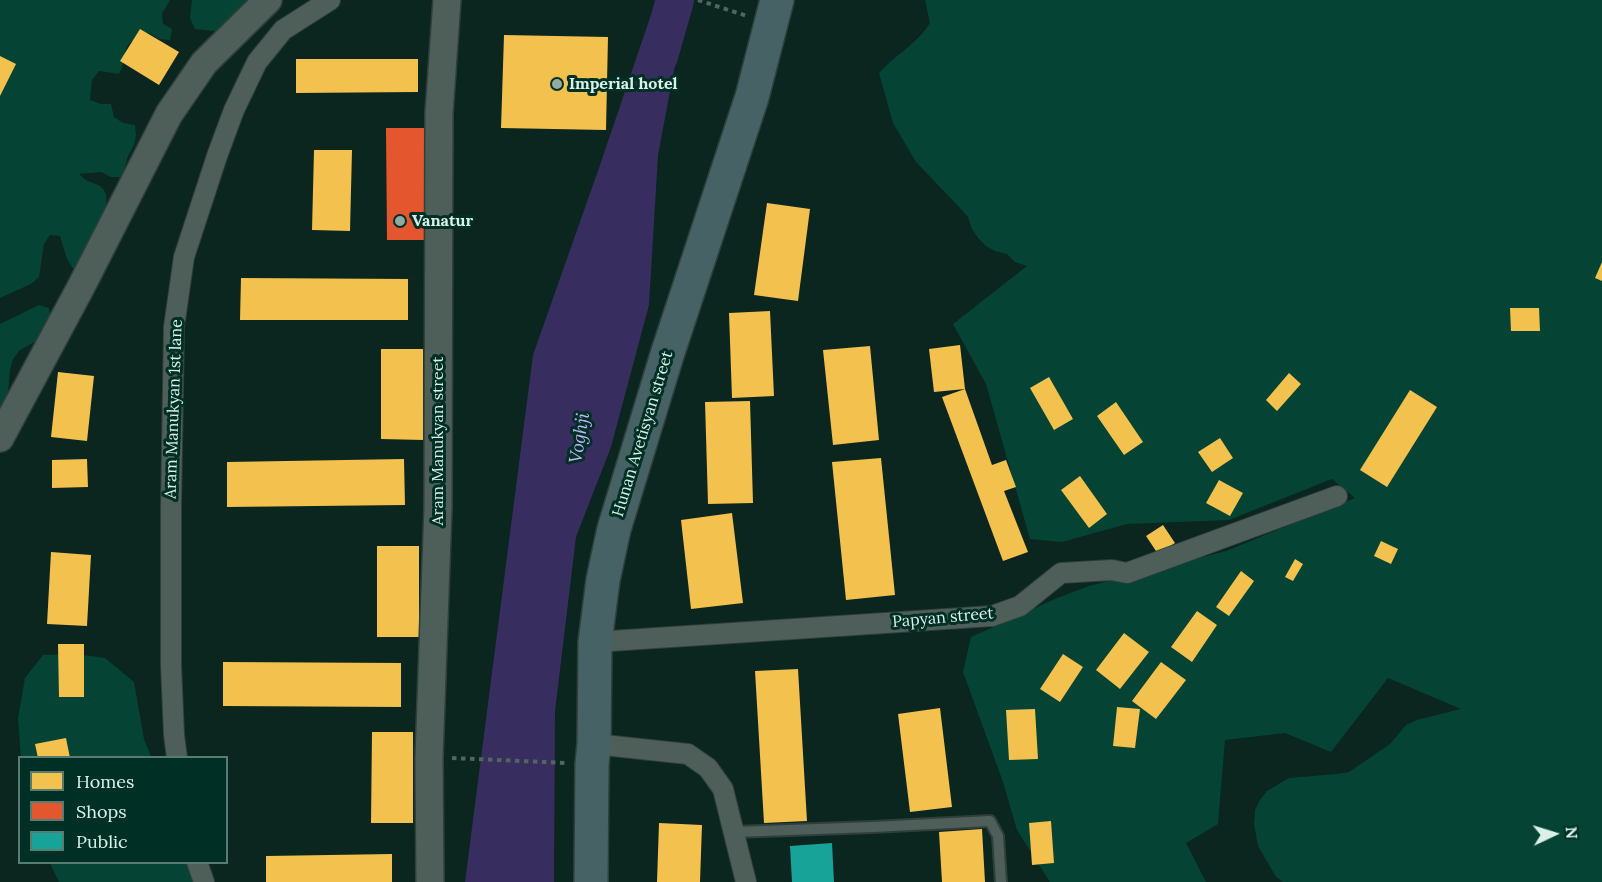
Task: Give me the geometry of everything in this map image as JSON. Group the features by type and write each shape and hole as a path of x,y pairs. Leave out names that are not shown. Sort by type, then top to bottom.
{"highway":[{"name":"Hunan Avetisyan street","path":"591,882 592,764 585,754 603,580 614,529 667,355 752,97 777,0"}],"street":[{"path":"0,438 82,285 168,114 204,63 268,0"},
{"name":"Aram Manukyan 1st lane","path":"177,756 171,665 171,495 174,327 184,257 234,110 257,62 283,30 330,0"},
{"name":"Aram Manukyan street","path":"430,882 429,758 438,508 440,113 447,0"},
{"name":"Papyan street","path":"595,642 992,616 1020,606 1061,573 1112,570 1127,573 1337,496"},
{"path":"585,754 688,754 708,768 723,789 746,882"},
{"path":"198,864 204,882"}],"lane":[{"path":"734,832 990,821 998,836 1001,882"}],"path":[{"path":"698,0 748,16"},
{"path":"473,759 585,754"}],"green space":[{"path":"0,0 170,0 162,14 163,24 172,29 170,40 159,39 149,33 132,41 126,49 119,74 99,71 92,80 90,100 101,104 111,104 114,117 123,123 135,125 136,135 122,177 111,177 101,172 79,174 101,187 106,199 106,208 84,267 74,270 67,259 60,236 50,235 44,244 39,277 31,284 0,298"},
{"path":"192,0 251,0 227,31 216,31 195,29 190,18"},
{"path":"925,0 1602,0 1602,882 1283,882 1276,877 1258,846 1254,824 1255,810 1267,791 1289,778 1349,772 1390,744 1406,725 1461,709 1388,678 1331,752 1285,733 1225,740 1218,824 1186,843 1206,882 1050,882 1017,830 1003,782 963,672 971,637 1089,586 1226,551 1355,498 1332,479 1229,520 1127,524 1062,542 1030,539 986,384 953,324 1027,266 1015,262 1007,254 986,246 972,229 968,217 916,162 893,123 879,73 919,37 930,23"},
{"path":"39,305 49,308 51,320 40,339 20,350 13,359 7,404 0,425 0,324"},
{"path":"76,654 105,658 134,682 144,739 151,756 21,756 18,718 25,678 43,655"},
{"path":"50,864 193,864 202,882 59,882"}],"water":[{"path":"655,3 685,12 658,155 649,305 611,447 576,537 555,711 554,882 465,882 533,355"}],"building: Homes":[{"path":"140,29 179,52 159,85 120,61"},
{"path":"504,35 608,37 606,130 501,128"},
{"path":"0,56 16,64 0,96"},
{"path":"296,59 418,59 418,92 296,93"},
{"path":"314,150 352,150 350,231 312,230"},
{"path":"767,203 810,209 798,301 754,295"},
{"path":"1602,262 1602,281 1595,278"},
{"path":"241,278 408,279 408,320 240,320"},
{"path":"1510,308 1539,308 1540,331 1511,331"},
{"path":"770,311 774,396 732,398 729,313"},
{"path":"960,345 965,389 934,392 929,349"},
{"path":"870,346 879,440 833,445 823,350"},
{"path":"381,349 423,349 423,440 381,439"},
{"path":"58,372 94,376 87,441 51,437"},
{"path":"1289,373 1301,384 1277,411 1266,400"},
{"path":"1049,377 1073,419 1054,430 1030,388"},
{"path":"965,389 992,465 1006,460 1016,487 1004,491 1028,552 1003,561 942,397"},
{"path":"1410,390 1437,407 1387,487 1360,470"},
{"path":"750,401 753,503 708,504 705,402"},
{"path":"1116,402 1143,442 1124,455 1097,416"},
{"path":"1220,438 1233,458 1212,472 1198,452"},
{"path":"881,458 895,595 846,600 832,462"},
{"path":"87,459 88,487 52,488 52,460"},
{"path":"404,459 405,505 227,507 227,462"},
{"path":"1080,476 1107,514 1089,528 1061,490"},
{"path":"1219,480 1243,493 1230,516 1206,503"},
{"path":"732,513 743,603 691,609 681,520"},
{"path":"1163,525 1175,543 1158,554 1146,536"},
{"path":"1381,541 1398,549 1391,564 1374,556"},
{"path":"377,546 419,546 419,637 377,637"},
{"path":"51,552 91,555 87,626 47,624"},
{"path":"1295,559 1303,564 1293,581 1285,577"},
{"path":"1241,571 1254,581 1229,616 1216,607"},
{"path":"1197,611 1217,625 1192,662 1171,647"},
{"path":"1124,633 1149,652 1120,689 1096,670"},
{"path":"58,644 84,644 84,697 59,697"},
{"path":"1063,654 1083,667 1060,702 1040,689"},
{"path":"223,662 401,663 401,707 223,706"},
{"path":"1161,662 1186,680 1156,719 1132,701"},
{"path":"798,669 807,821 764,823 755,671"},
{"path":"1117,707 1140,709 1135,748 1113,746"},
{"path":"940,708 952,807 910,812 898,714"},
{"path":"1035,709 1038,759 1009,760 1006,710"},
{"path":"372,732 413,732 413,823 371,823"},
{"path":"66,738 70,756 38,756 35,744"},
{"path":"1051,821 1054,863 1032,865 1029,823"},
{"path":"659,823 702,825 700,882 657,882"},
{"path":"982,829 985,882 942,882 939,832"},
{"path":"392,854 392,882 266,882 266,856"}],"building: Shops":[{"path":"386,128 429,128 429,240 387,240"}],"building: Public":[{"path":"832,843 834,882 792,882 790,846"}],"waterway":[{"name":"Voghji","path":"659,56 675,0"}],"place":[{"name":"Imperial hotel","path":"557,84"},
{"name":"Vanatur","path":"400,221"}]}
